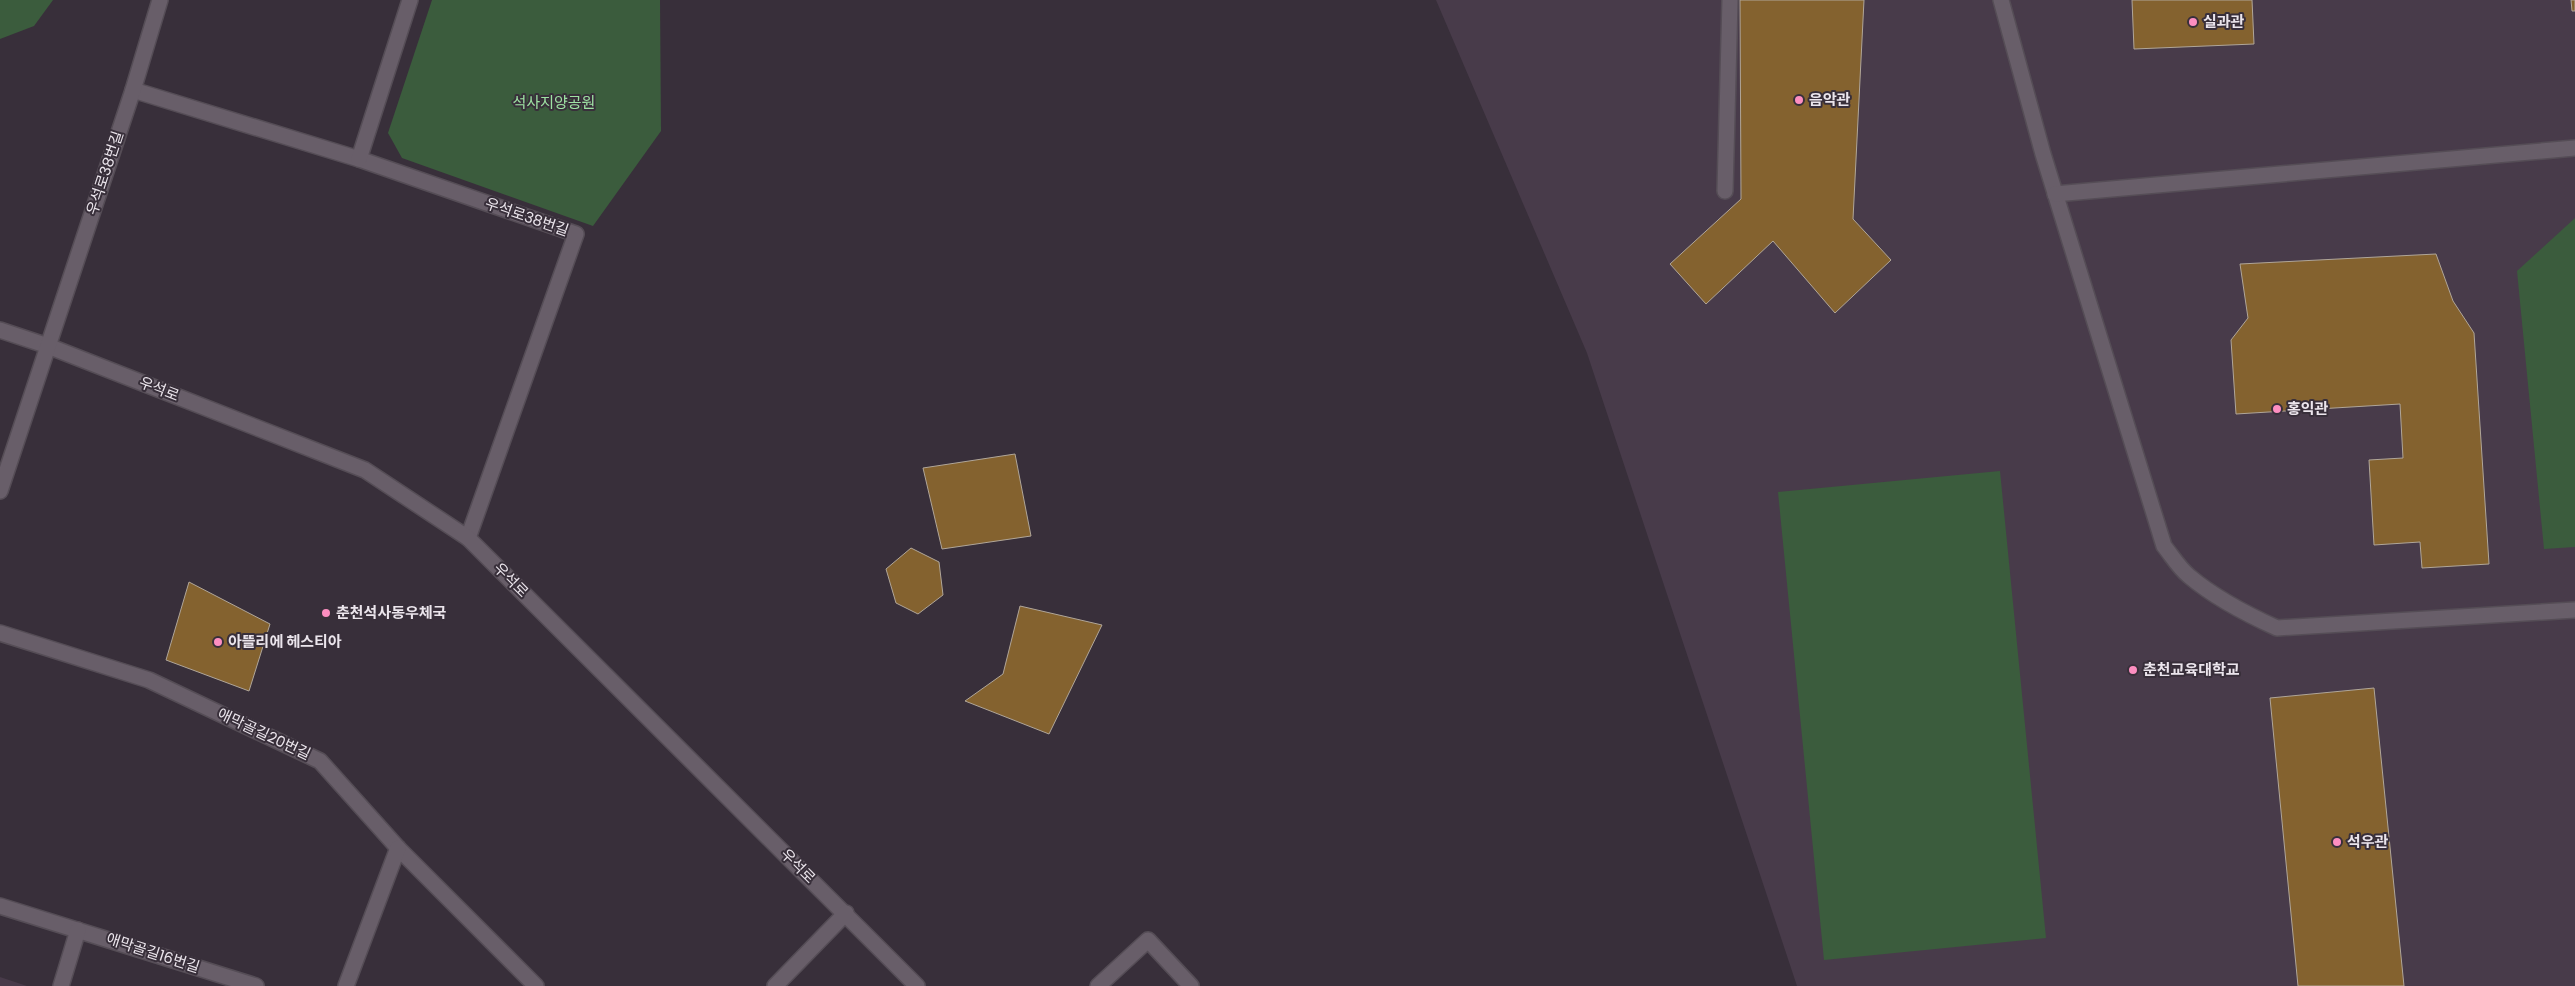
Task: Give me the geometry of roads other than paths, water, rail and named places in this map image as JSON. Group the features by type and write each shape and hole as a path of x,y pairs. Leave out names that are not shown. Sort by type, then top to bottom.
{"street":[{"name":"우석로38번길","path":"0,491 133,90 160,0"},
{"path":"133,90 358,159 410,0"},
{"path":"1725,191 1730,0"},
{"path":"2001,0 2056,194 2164,546 2188,575 2214,595 2252,617 2277,628 2575,610"},
{"path":"2056,194 2575,148"},
{"name":"우석로38번길","path":"358,159 576,234 468,538"},
{"name":"우석로","path":"0,330 48,346 365,470 468,538 917,986"},
{"name":"애막골길20번길","path":"0,633 149,680 320,761 398,848 536,986"},
{"path":"346,986 398,848"},
{"name":"애막골길16번길","path":"0,906 256,986"},
{"path":"775,986 846,914"},
{"path":"61,986 78,930"},
{"path":"1098,986 1148,940 1191,986"}],"place":[{"name":"실과관","path":"2193,22"},
{"name":"음악관","path":"1799,100"},
{"name":"홍익관","path":"2277,409"},
{"name":"춘천석사동우체국","path":"326,613"},
{"name":"아뜰리에 헤스티아","path":"218,642"},
{"name":"춘천교육대학교","path":"2133,670"},
{"name":"석우관","path":"2337,842"}],"park label":[{"name":"석사지양공원","path":"554,103"}]}
